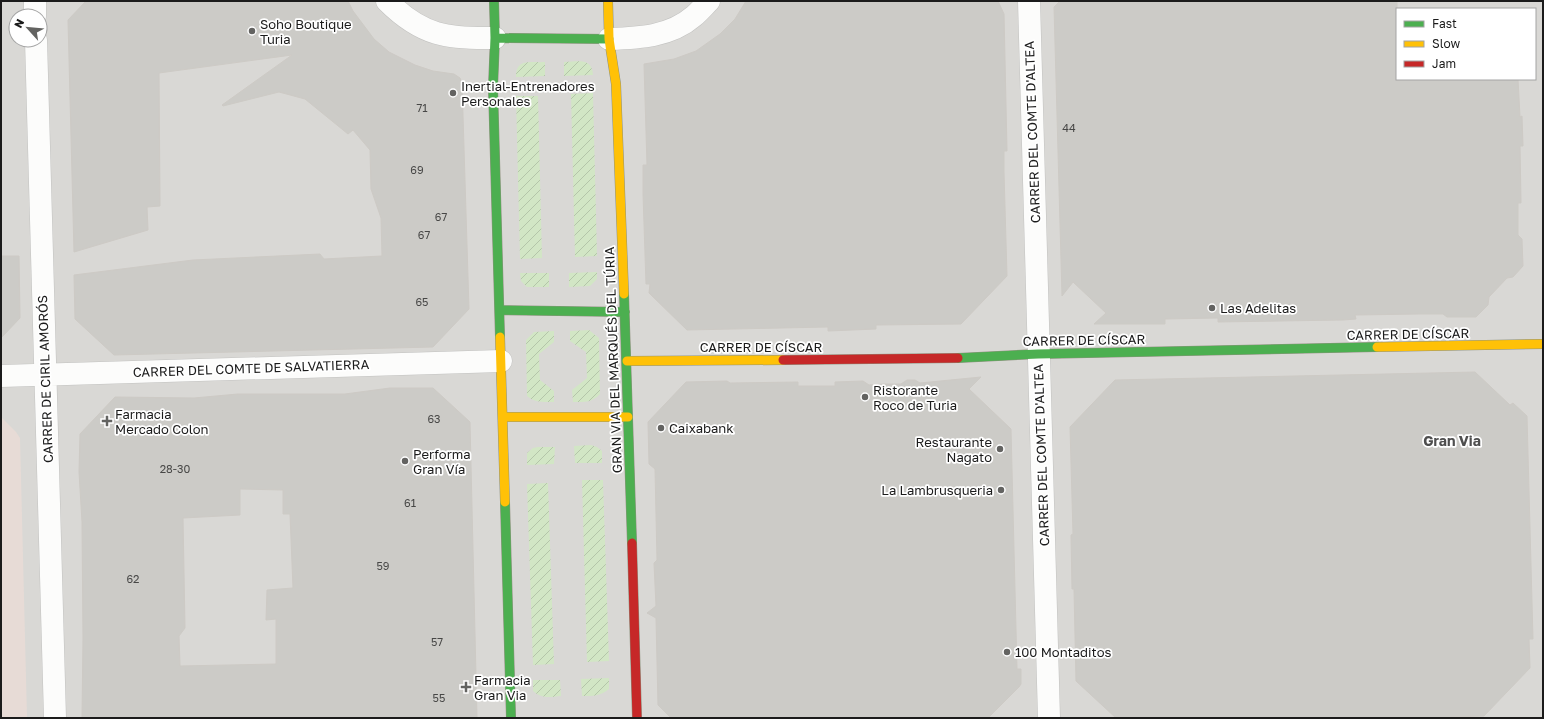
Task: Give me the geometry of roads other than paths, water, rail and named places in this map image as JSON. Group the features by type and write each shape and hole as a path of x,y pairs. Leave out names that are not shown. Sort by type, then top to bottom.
{"main road":[{"path":"494,1 495,38 493,87 511,718"},
{"name":"GRAN VIA DEL MARQUÉS DEL TÚRIA","path":"608,1 609,39 616,84 627,361 637,718"},
{"path":"495,38 609,39"},
{"path":"500,310 625,312"},
{"name":"CARRER DE CÍSCAR","path":"627,361 968,358 1038,354 1543,344"},
{"path":"503,417 628,417"}],"street":[{"path":"386,1 399,14 418,27 440,35 467,39 495,38"},
{"path":"609,39 640,38 672,30 693,17 709,1"},
{"name":"CARRER DEL COMTE D'ALTEA","path":"1028,1 1049,718"},
{"name":"CARRER DE CIRIL AMORÓS","path":"36,48 55,718"},
{"name":"CARRER DEL COMTE DE SALVATIERRA","path":"1,376 501,361"}],"place":[{"name":"Soho Boutique Turia","path":"252,31"},
{"name":"Inertial-Entrenadores Personales","path":"453,93"},
{"name":"Las Adelitas","path":"1212,308"},
{"name":"Ristorante Roco de Turia","path":"865,397"},
{"name":"Farmacia Mercado Colon","path":"107,421"},
{"name":"Caixabank","path":"661,428"},
{"name":"Restaurante Nagato","path":"1000,449"},
{"name":"Performa Gran Vía","path":"405,461"},
{"name":"La Lambrusqueria","path":"1001,490"},
{"name":"100 Montaditos","path":"1007,652"},
{"name":"Farmacia Gran Via","path":"466,687"}],"district":[{"name":"Gran Via","path":"1452,440"}]}
